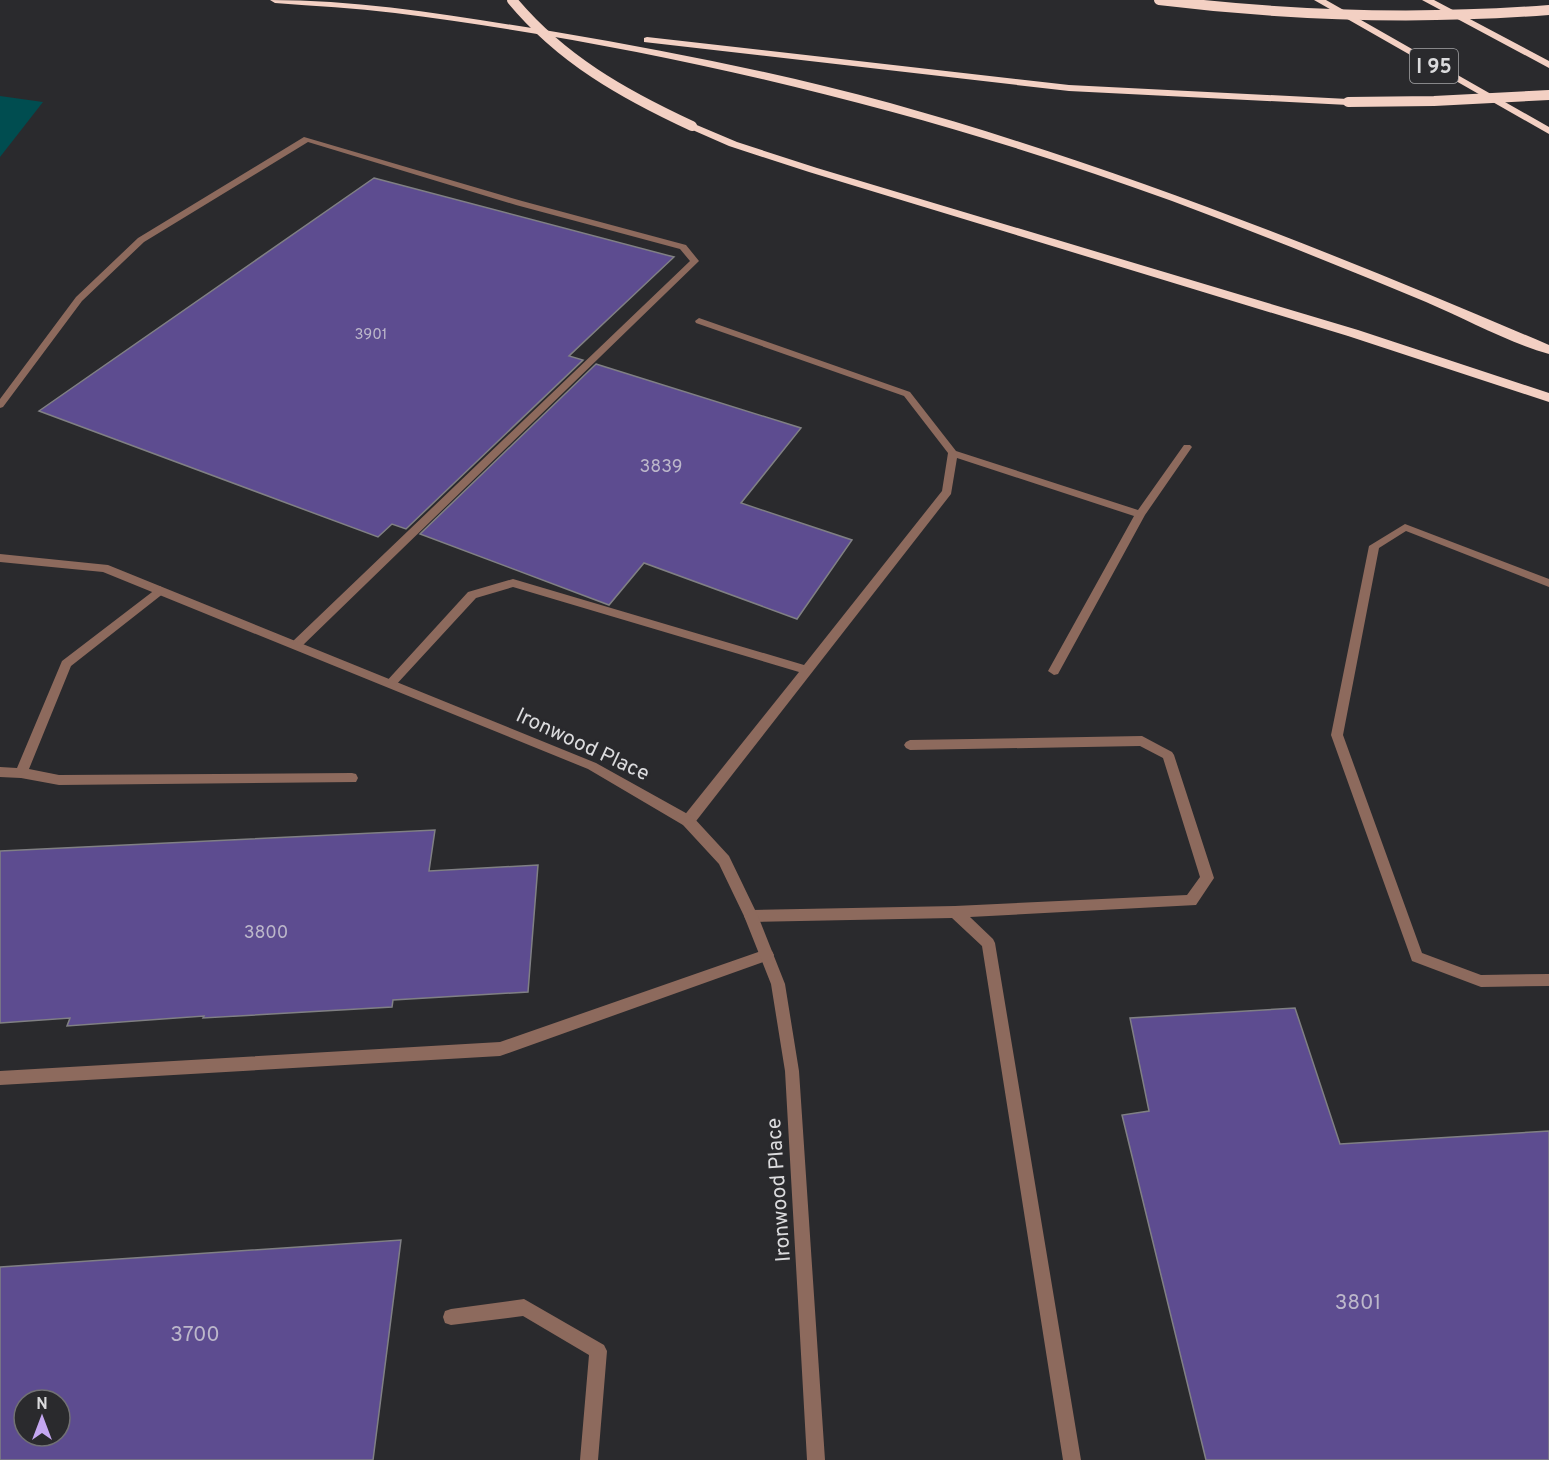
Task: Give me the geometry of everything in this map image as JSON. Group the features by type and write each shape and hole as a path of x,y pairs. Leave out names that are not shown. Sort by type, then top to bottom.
{"highway":[{"path":"275,0 392,10 1058,87 1233,98 1348,102 1434,101 1549,95"},
{"path":"512,0 525,18 594,75 647,105 733,144 1353,333 1549,398"},
{"path":"1159,0 1213,8 1332,16 1422,18 1549,10"},
{"name":"I 95","path":"1319,0 1549,131"},
{"name":"I 95","path":"1427,0 1549,65"},
{"path":"392,10 666,54 788,80 955,125 1251,227 1427,297 1549,350"}],"street":[{"path":"0,405 79,299 141,240 307,139 519,203 683,247 695,261 296,645"},
{"path":"699,321 908,394 953,453 1140,514"},
{"path":"1054,671 1140,514 1187,447"},
{"path":"688,821 947,492 953,453"},
{"path":"1549,583 1405,526 1374,546 1337,735 1417,957 1481,981 1549,980"},
{"name":"Ironwood Place","path":"0,558 104,568 592,766 688,821 724,860 752,916 778,984 792,1071 816,1460"},
{"path":"390,684 472,595 513,583 807,670"},
{"path":"21,772 66,664 160,590"},
{"path":"752,916 955,912 1191,901 1207,878 1168,755 1142,741 910,745"},
{"path":"0,772 21,772 59,780 351,778"},
{"path":"955,912 988,943 1072,1460"},
{"path":"0,1078 500,1048 767,955"},
{"path":"451,1317 524,1307 598,1351 589,1460"}],"water":[{"path":"0,96 43,102 0,157"}],"building":[{"path":"374,178 674,257 569,356 583,360 406,529 392,524 378,537 39,411"},
{"path":"596,364 801,428 741,503 852,540 797,619 644,563 609,605 420,534"},
{"path":"435,830 429,871 538,865 528,992 393,1000 392,1007 203,1018 204,1016 67,1026 70,1018 0,1023 0,851"},
{"path":"1295,1008 1340,1144 1549,1131 1549,1460 1206,1460 1122,1115 1149,1111 1130,1018"},
{"path":"401,1240 373,1460 0,1460 0,1267"}]}
